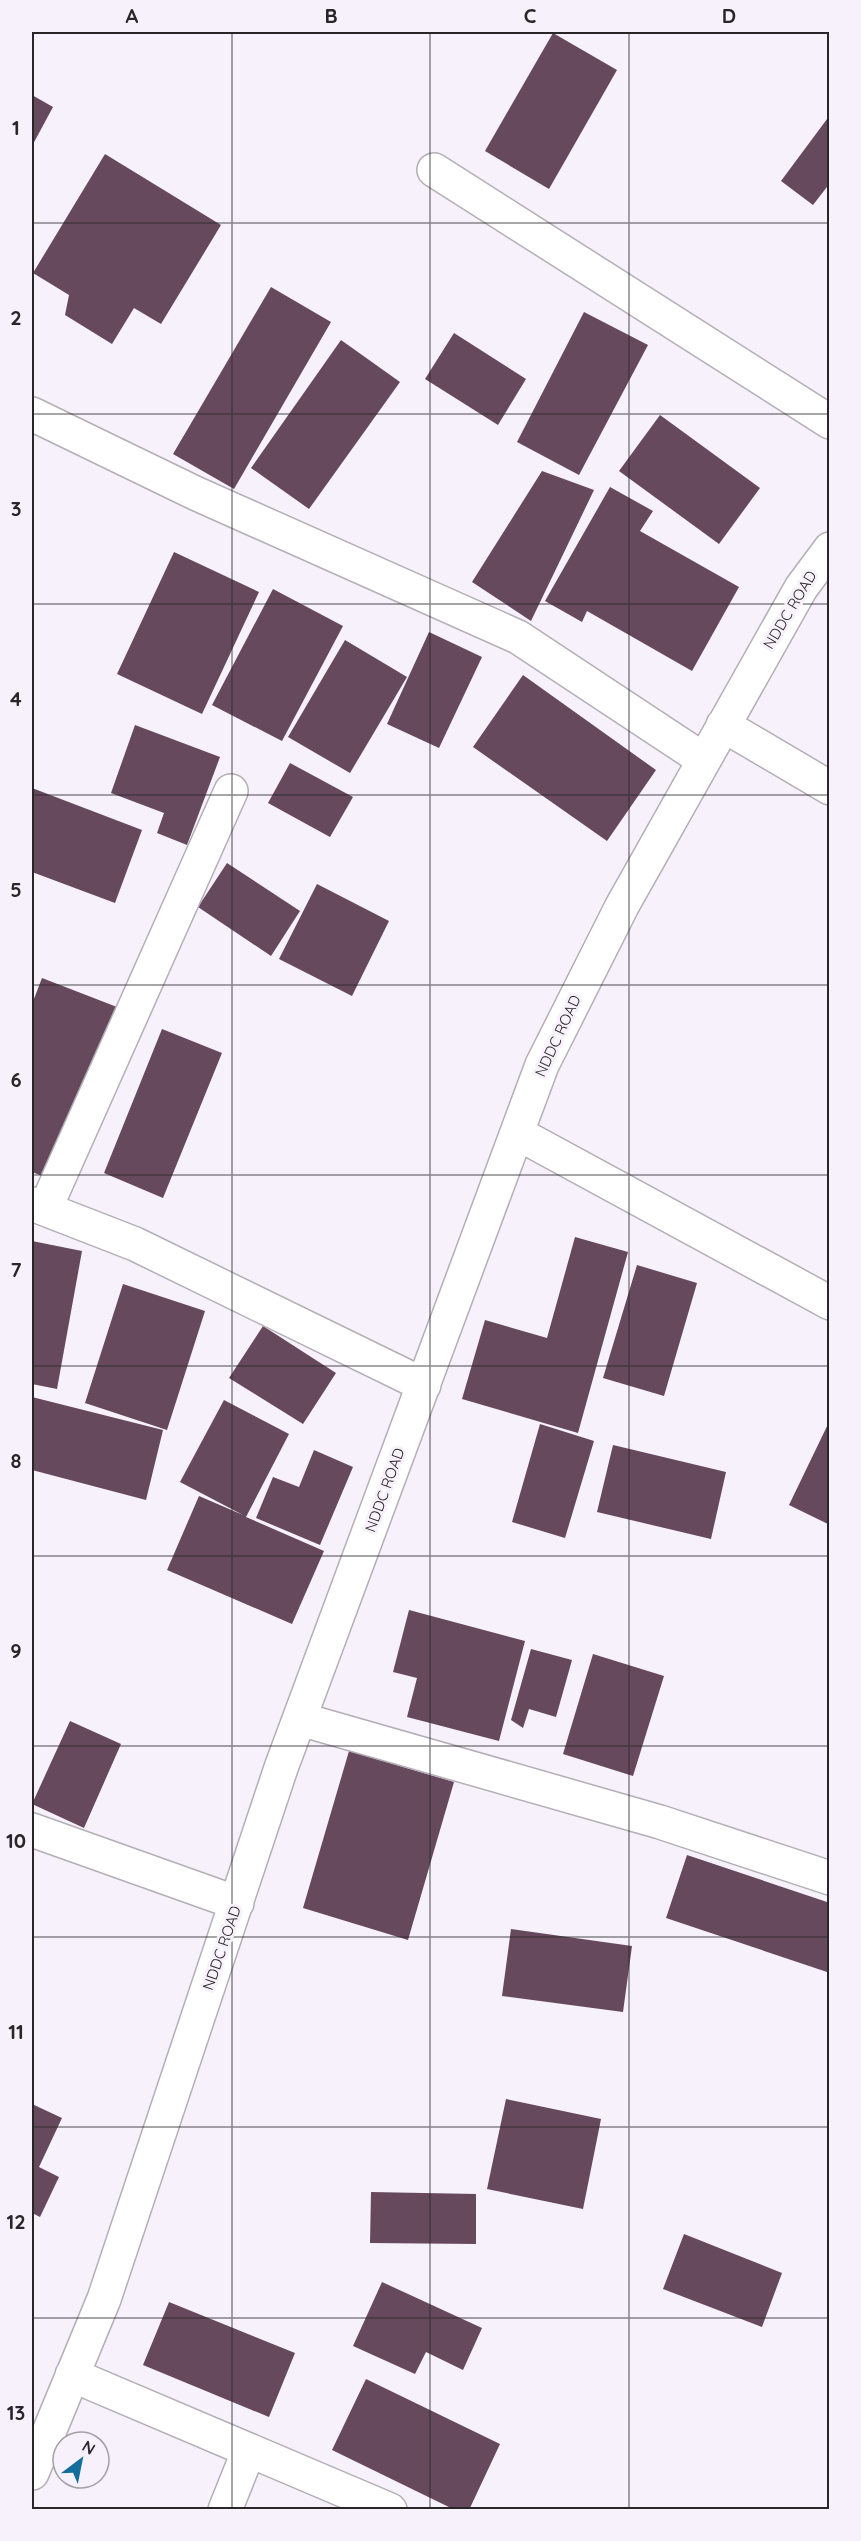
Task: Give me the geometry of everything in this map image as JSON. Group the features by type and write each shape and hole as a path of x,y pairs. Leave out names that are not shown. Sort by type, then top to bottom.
{"street":[{"path":"434,170 830,422"},
{"path":"32,414 195,493 518,637 704,760"},
{"name":"NDDC ROAD","path":"32,2473 104,2299 300,1719 548,1054 622,906 723,725 801,588 830,549"},
{"path":"723,725 830,788"},
{"path":"231,791 38,1206 135,1244 424,1385"},
{"path":"517,1133 830,1303"},
{"path":"300,1719 660,1822 830,1878"},
{"path":"32,1830 237,1903"},
{"path":"72,2375 390,2510"},
{"path":"225,2510 249,2450"}],"building":[{"path":"553,33 617,70 549,189 485,151"},
{"path":"32,95 53,107 32,146"},
{"path":"830,115 830,183 813,205 781,181"},
{"path":"105,154 221,225 161,324 134,308 112,344 65,315 69,295 33,273"},
{"path":"271,287 331,322 234,489 173,454"},
{"path":"584,312 648,345 579,475 517,442"},
{"path":"454,333 526,379 498,425 425,379"},
{"path":"341,340 400,382 309,509 251,468"},
{"path":"660,415 760,488 719,544 619,471"},
{"path":"542,471 594,490 531,621 472,582"},
{"path":"610,487 653,511 640,531 739,587 692,671 587,611 582,622 545,601"},
{"path":"174,552 259,592 202,714 117,674"},
{"path":"273,589 343,626 282,741 212,705"},
{"path":"429,632 482,657 439,748 387,724"},
{"path":"345,640 407,677 350,773 288,737"},
{"path":"523,675 656,770 607,841 473,747"},
{"path":"135,725 220,757 187,845 157,833 164,813 111,793"},
{"path":"290,763 353,797 330,837 268,803"},
{"path":"32,788 142,830 115,903 32,872"},
{"path":"227,863 300,911 271,956 198,907"},
{"path":"317,884 389,921 352,996 279,959"},
{"path":"42,978 117,1007 50,1179 32,1172 32,1004"},
{"path":"162,1029 222,1053 163,1198 104,1173"},
{"path":"575,1237 628,1252 578,1433 462,1399 485,1320 547,1338"},
{"path":"32,1241 82,1251 57,1389 32,1384"},
{"path":"637,1265 697,1283 664,1396 603,1378"},
{"path":"123,1284 205,1311 167,1430 85,1403"},
{"path":"263,1326 336,1373 303,1424 229,1378"},
{"path":"32,1397 163,1430 146,1500 32,1470"},
{"path":"224,1400 289,1434 246,1517 324,1551 292,1624 167,1570 199,1496 243,1515 180,1482"},
{"path":"830,1420 830,1525 789,1505"},
{"path":"540,1424 594,1441 565,1538 512,1522"},
{"path":"613,1445 726,1472 711,1539 597,1512"},
{"path":"314,1450 353,1467 320,1545 256,1518 273,1477 299,1487"},
{"path":"409,1610 525,1641 499,1741 407,1717 417,1678 393,1672"},
{"path":"531,1649 572,1660 556,1717 529,1709 523,1728 511,1720"},
{"path":"593,1654 664,1676 633,1776 563,1754"},
{"path":"70,1721 121,1744 84,1828 32,1804"},
{"path":"349,1751 454,1782 408,1940 303,1908"},
{"path":"687,1855 830,1903 830,1973 666,1918"},
{"path":"511,1929 632,1946 623,2012 502,1996"},
{"path":"506,2099 601,2119 583,2209 487,2189"},
{"path":"32,2104 62,2118 39,2167 59,2177 40,2217 32,2213"},
{"path":"371,2192 476,2194 476,2244 370,2243"},
{"path":"684,2234 782,2273 762,2327 663,2289"},
{"path":"382,2282 482,2328 463,2370 426,2352 415,2374 353,2346"},
{"path":"169,2302 295,2353 269,2417 143,2365"},
{"path":"366,2379 500,2444 469,2510 455,2510 332,2450"}]}
